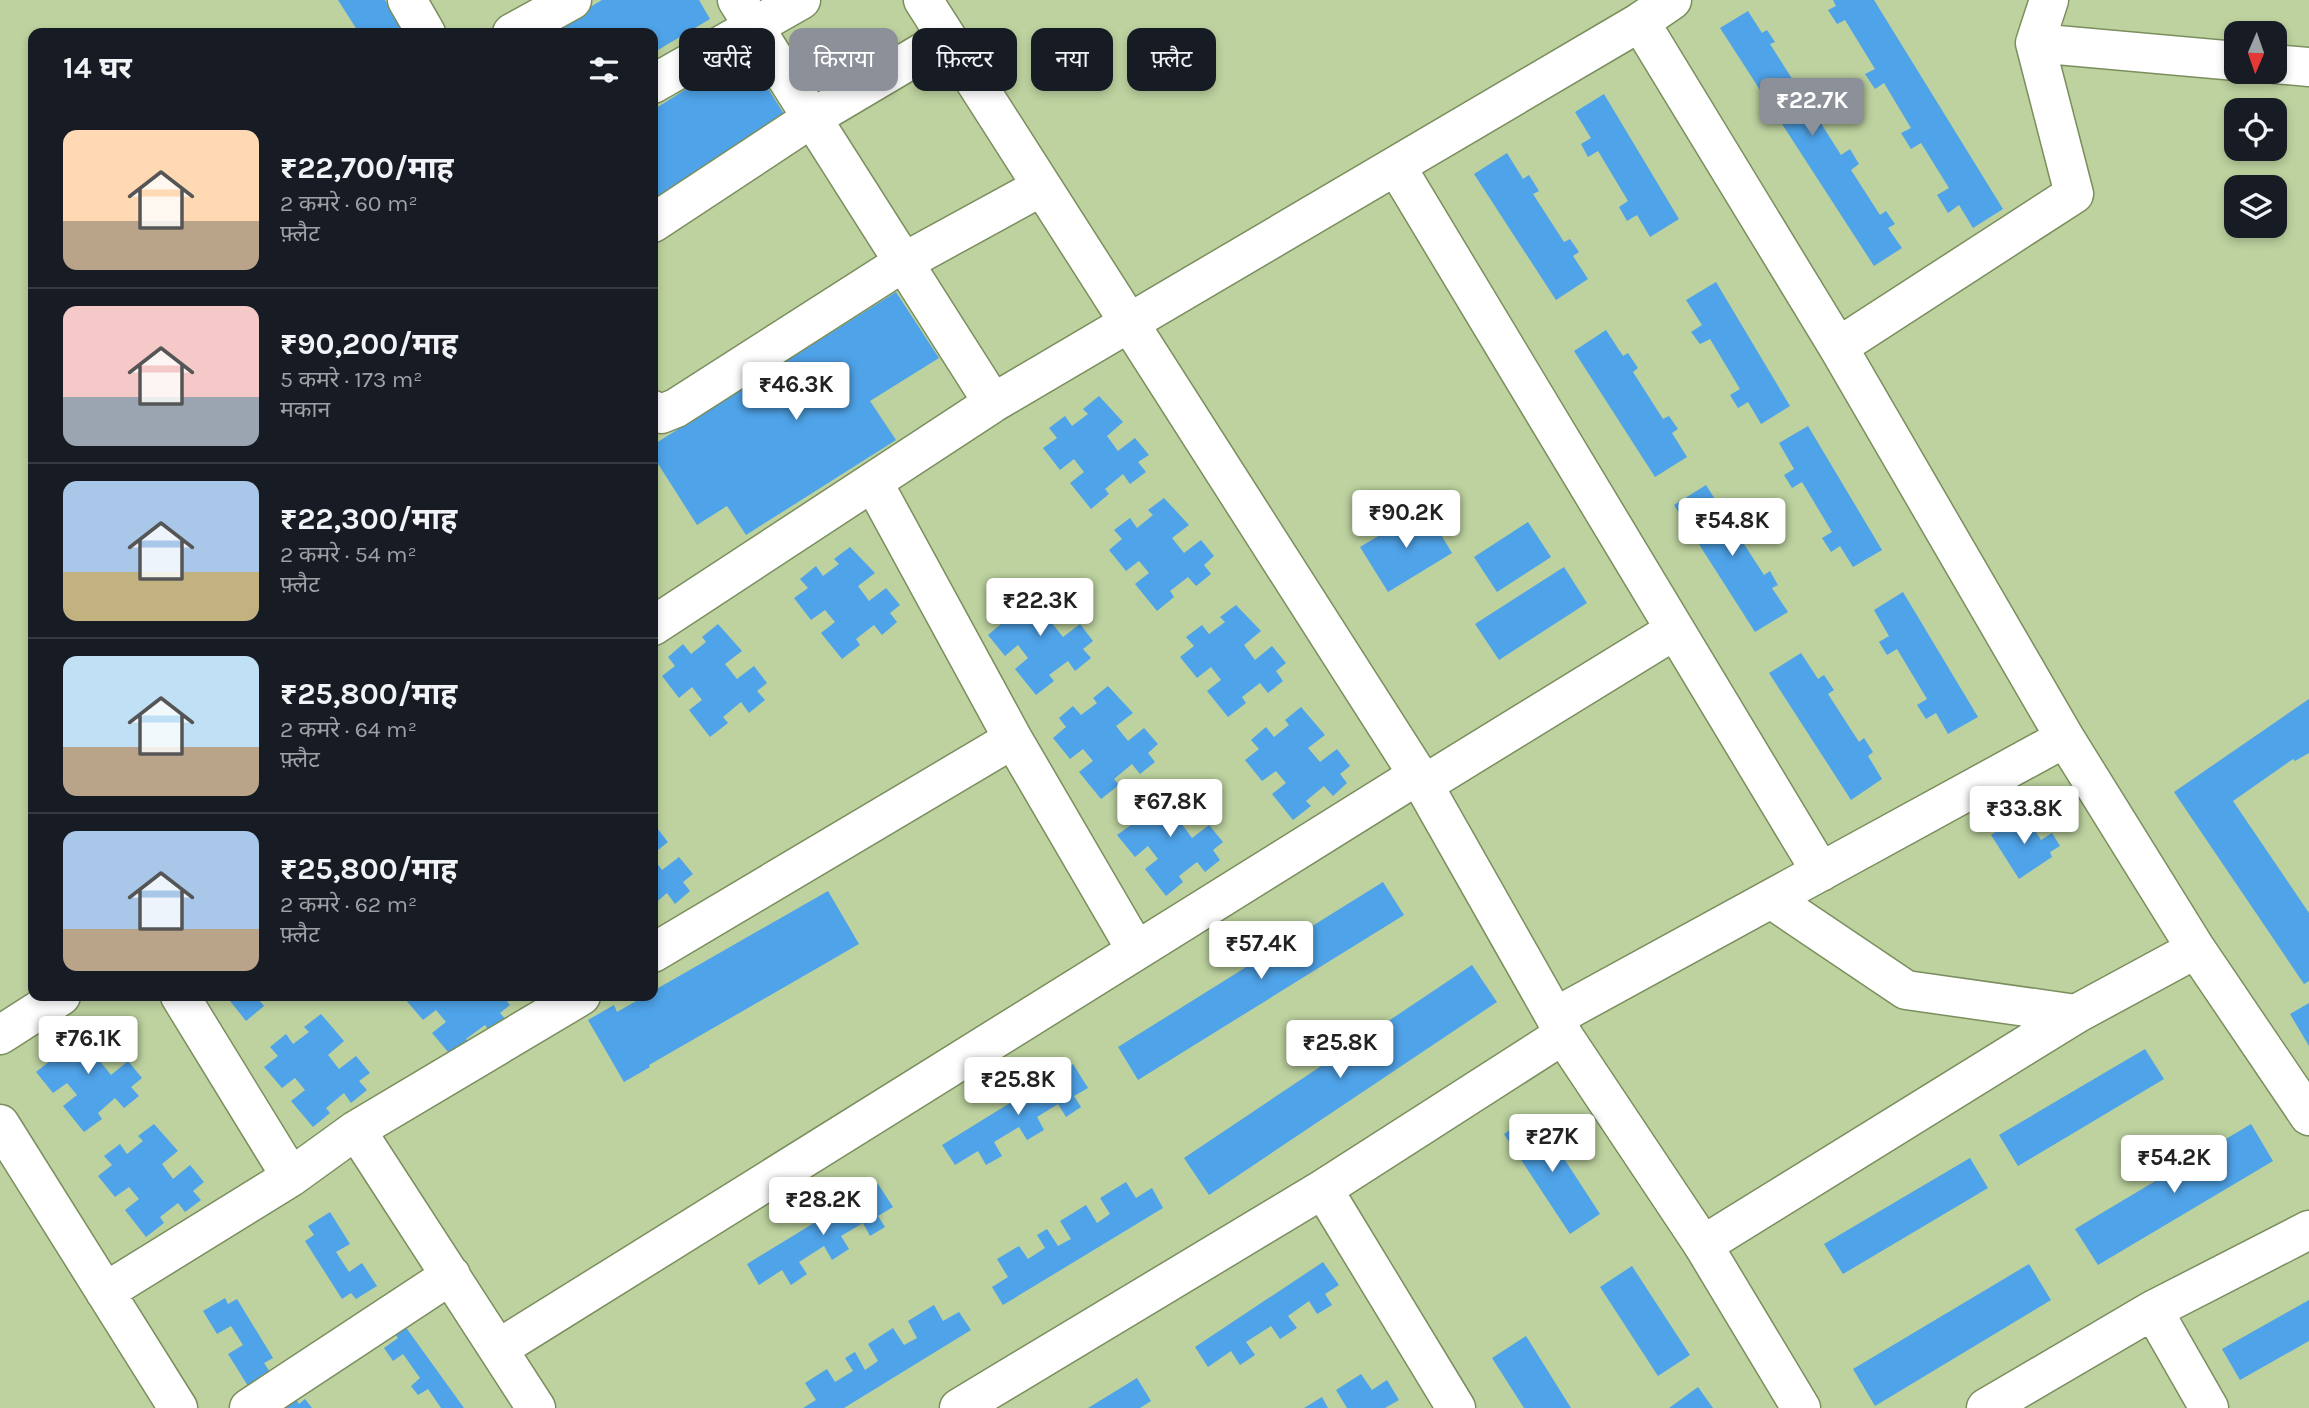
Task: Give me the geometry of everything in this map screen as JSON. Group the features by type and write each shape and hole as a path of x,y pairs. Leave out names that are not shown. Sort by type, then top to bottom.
{"street":[{"path":"407,0 423,28"},
{"path":"521,28 572,0"},
{"path":"658,80 745,13 801,0"},
{"path":"923,0 941,28"},
{"path":"659,610 873,482 993,403 1640,22 1672,0"},
{"path":"1838,347 2074,194 2035,43 2049,0"},
{"path":"745,13 993,403"},
{"path":"1640,22 1838,347 2065,738 2196,949 2309,1116"},
{"path":"2035,43 2224,60"},
{"path":"658,220 812,118 912,59"},
{"path":"2287,65 2309,67"},
{"path":"980,91 1420,780 1559,1026 1703,1245 1801,1408"},
{"path":"1396,166 1821,872"},
{"path":"658,412 661,414 676,408 904,262 1041,187"},
{"path":"873,482 1013,739 1136,950"},
{"path":"498,1349 1136,950 1675,630"},
{"path":"959,1408 1324,1189 1559,1026 1771,899 2065,738"},
{"path":"658,950 1013,739"},
{"path":"1771,899 1906,990 2076,1014"},
{"path":"1703,1245 2076,1014 2196,949"},
{"path":"0,1035 53,1001"},
{"path":"183,1001 290,1177"},
{"path":"105,1293 290,1177 356,1130 573,1001"},
{"path":"0,1124 178,1408"},
{"path":"356,1130 536,1408"},
{"path":"1324,1189 1455,1408"},
{"path":"1986,1408 2153,1310 2309,1230"},
{"path":"249,1408 451,1275"},
{"path":"2153,1310 2209,1408"}],"building":[{"path":"338,0 385,0 403,28 356,28"},
{"path":"602,0 699,0 710,19 695,28 679,28 679,37 658,50 658,28 554,28"},
{"path":"1833,0 1874,0 2003,209 1973,228 1959,205 1948,213 1937,195 1949,188 1921,143 1911,149 1901,133 1911,128 1884,83 1875,89 1865,74 1875,69 1845,20 1837,24 1828,10 1836,6"},
{"path":"1748,11 1762,33 1767,30 1775,42 1770,44 1803,96 1812,90 1819,101 1810,106 1841,155 1850,149 1859,164 1851,170 1880,215 1886,211 1895,224 1888,228 1902,248 1874,266 1720,28"},
{"path":"683,91 770,91 791,125 658,209 658,107"},
{"path":"1604,94 1679,219 1650,237 1637,215 1627,221 1619,207 1628,201 1598,151 1588,157 1581,144 1591,138 1575,112"},
{"path":"1507,153 1523,179 1529,175 1539,191 1533,194 1564,242 1570,239 1579,252 1573,256 1588,279 1556,300 1474,174"},
{"path":"1716,282 1790,406 1761,424 1748,402 1738,408 1730,395 1740,389 1710,339 1700,344 1691,332 1702,325 1686,300"},
{"path":"896,292 939,358 870,401 896,440 746,535 727,506 697,525 658,464 658,442"},
{"path":"1606,330 1623,356 1628,353 1638,368 1633,372 1663,419 1669,416 1678,429 1672,433 1687,457 1655,477 1574,351"},
{"path":"1099,396 1123,422 1107,436 1118,451 1135,438 1149,455 1138,462 1146,472 1130,484 1123,474 1105,489 1109,494 1091,509 1070,483 1084,472 1074,459 1060,470 1043,448 1057,438 1049,428 1065,416 1072,426 1088,414 1083,409"},
{"path":"1808,426 1882,550 1853,567 1840,546 1831,552 1822,538 1832,532 1802,482 1792,488 1784,475 1794,469 1779,443"},
{"path":"1706,485 1723,512 1729,508 1739,523 1733,527 1764,575 1770,571 1778,585 1772,588 1788,612 1755,632 1674,505"},
{"path":"1164,498 1189,525 1172,538 1184,553 1201,540 1214,556 1204,565 1211,574 1196,586 1188,577 1170,591 1174,597 1157,611 1135,584 1149,573 1139,561 1126,571 1109,550 1122,539 1114,530 1130,518 1137,528 1153,515 1148,510"},
{"path":"1425,508 1452,553 1388,592 1360,547"},
{"path":"1528,522 1551,557 1497,592 1474,557"},
{"path":"850,547 875,573 858,586 869,601 886,588 900,605 890,613 897,622 882,635 874,625 856,639 860,645 842,659 821,633 835,622 825,610 811,620 794,598 808,588 800,579 816,566 823,576 839,564 834,559"},
{"path":"1564,567 1587,603 1499,660 1475,624"},
{"path":"1044,582 1068,609 1051,622 1063,637 1080,624 1093,641 1083,649 1091,658 1075,671 1068,661 1049,675 1054,681 1036,695 1015,669 1028,658 1018,645 1005,656 988,635 1001,624 994,614 1009,602 1017,612 1032,600 1028,595"},
{"path":"1903,592 1978,717 1948,734 1936,713 1926,719 1917,705 1927,699 1897,649 1887,655 1879,642 1889,636 1874,610"},
{"path":"1236,605 1261,631 1244,645 1255,660 1272,646 1286,663 1276,671 1283,681 1268,693 1260,683 1242,697 1246,703 1228,717 1207,691 1221,680 1211,667 1197,678 1180,657 1194,646 1186,637 1202,625 1209,634 1225,622 1220,617"},
{"path":"718,624 742,651 725,664 737,679 754,666 767,683 757,691 765,700 749,713 741,702 723,717 728,723 710,737 689,710 702,700 692,687 679,698 662,676 675,666 668,657 683,644 691,654 706,642 702,637"},
{"path":"1801,653 1818,679 1824,675 1834,690 1828,694 1859,742 1864,738 1873,752 1868,756 1882,779 1851,800 1769,673"},
{"path":"1108,686 1133,713 1116,726 1128,741 1144,728 1158,744 1148,753 1155,762 1140,774 1132,764 1114,779 1119,785 1101,799 1079,772 1093,761 1083,749 1070,759 1053,738 1066,727 1059,718 1073,706 1081,715 1097,703 1093,698"},
{"path":"2309,699 2309,753 2295,761 2293,759 2233,801 2309,913 2309,981 2304,984 2174,792"},
{"path":"1301,707 1325,735 1308,748 1320,762 1337,749 1350,766 1340,774 1347,783 1333,796 1324,786 1306,801 1311,806 1293,820 1272,794 1286,783 1276,771 1262,781 1245,760 1259,749 1251,740 1266,727 1274,737 1289,725 1285,720"},
{"path":"1174,784 1198,810 1181,823 1192,838 1209,825 1223,842 1213,850 1220,860 1205,872 1197,862 1179,876 1183,882 1166,896 1145,869 1158,859 1148,846 1135,857 1117,835 1131,825 1123,816 1139,803 1147,813 1162,801 1158,796"},
{"path":"2025,814 2041,840 2052,833 2060,846 2050,852 2052,857 2019,879 1991,835"},
{"path":"658,829 668,842 658,850"},
{"path":"679,857 693,874 683,882 690,891 675,904 667,893 658,901 658,865 662,870"},
{"path":"1383,882 1404,915 1138,1080 1118,1047"},
{"path":"828,891 859,944 624,1082 588,1020 614,1005 617,1012 636,1001 658,1001 658,988"},
{"path":"1472,965 1497,1002 1209,1195 1184,1158"},
{"path":"230,1001 260,1001 264,1006 246,1021"},
{"path":"407,1001 507,1001 510,1005 500,1013 508,1022 492,1035 485,1025 466,1039 471,1045 454,1059 432,1033 446,1022 436,1010 423,1020"},
{"path":"2309,1003 2309,1046 2290,1014"},
{"path":"321,1014 344,1041 328,1055 339,1069 356,1056 370,1073 359,1081 367,1090 351,1103 344,1093 326,1108 330,1113 313,1127 291,1101 305,1090 295,1078 282,1088 264,1067 278,1056 270,1047 286,1034 293,1044 309,1032 304,1027"},
{"path":"92,1020 117,1047 99,1060 111,1075 128,1061 142,1078 131,1087 139,1096 124,1108 115,1098 98,1113 102,1119 84,1132 63,1106 77,1095 67,1083 53,1093 36,1072 50,1061 42,1052 57,1040 65,1049 81,1037 76,1032"},
{"path":"2145,1049 2164,1079 2018,1166 1999,1135"},
{"path":"1073,1064 1088,1088 1074,1096 1081,1107 1066,1117 1058,1104 1037,1117 1044,1130 1027,1140 1019,1127 994,1142 1002,1156 986,1165 978,1151 955,1165 942,1145"},
{"path":"1535,1114 1600,1214 1570,1234 1504,1134"},
{"path":"154,1124 178,1151 162,1164 173,1179 190,1165 204,1182 193,1191 201,1200 185,1212 178,1203 160,1217 164,1223 146,1237 125,1210 139,1199 129,1187 115,1197 98,1176 112,1165 104,1156 120,1144 127,1154 143,1141 138,1136"},
{"path":"2251,1124 2273,1161 2098,1265 2075,1229"},
{"path":"1970,1158 1988,1188 1843,1274 1824,1244"},
{"path":"1126,1182 1136,1198 1152,1188 1163,1208 1003,1305 992,1287 1008,1277 997,1259 1019,1246 1028,1259 1045,1248 1037,1235 1047,1229 1058,1246 1071,1239 1060,1221 1086,1205 1097,1223 1110,1214 1100,1198"},
{"path":"878,1184 893,1207 878,1216 885,1227 870,1236 863,1223 841,1236 849,1249 832,1260 824,1246 799,1262 807,1274 791,1285 782,1270 759,1285 747,1264"},
{"path":"330,1212 350,1244 336,1252 349,1272 362,1263 377,1286 356,1299 351,1293 342,1299 305,1241 314,1235 308,1226"},
{"path":"1323,1262 1339,1285 1325,1294 1332,1305 1317,1314 1309,1301 1288,1316 1297,1328 1280,1339 1271,1326 1246,1342 1255,1355 1240,1365 1231,1351 1208,1367 1195,1347"},
{"path":"2029,1264 2051,1300 1875,1406 1853,1369"},
{"path":"1632,1266 1690,1355 1658,1376 1600,1287"},
{"path":"225,1298 228,1304 237,1299 273,1358 264,1363 270,1372 248,1386 228,1354 243,1345 231,1326 217,1334 203,1311"},
{"path":"2309,1300 2309,1341 2240,1380 2222,1349"},
{"path":"934,1305 943,1321 959,1312 971,1330 844,1408 803,1408 816,1400 805,1383 827,1369 835,1382 853,1371 845,1358 855,1352 865,1370 878,1361 868,1344 893,1328 904,1345 917,1338 908,1321"},
{"path":"402,1322 464,1408 441,1408 428,1389 418,1395 411,1386 420,1378 403,1354 393,1361 384,1348 398,1338 392,1330"},
{"path":"1526,1336 1571,1408 1524,1408 1492,1358"},
{"path":"1361,1374 1372,1390 1387,1380 1399,1400 1385,1408 1347,1408 1336,1390"},
{"path":"1137,1378 1151,1401 1140,1408 1088,1408"},
{"path":"1698,1387 1713,1408 1669,1408"},
{"path":"291,1392 299,1404 305,1399 312,1408 274,1408"},
{"path":"1322,1397 1328,1408 1304,1408"}]}
